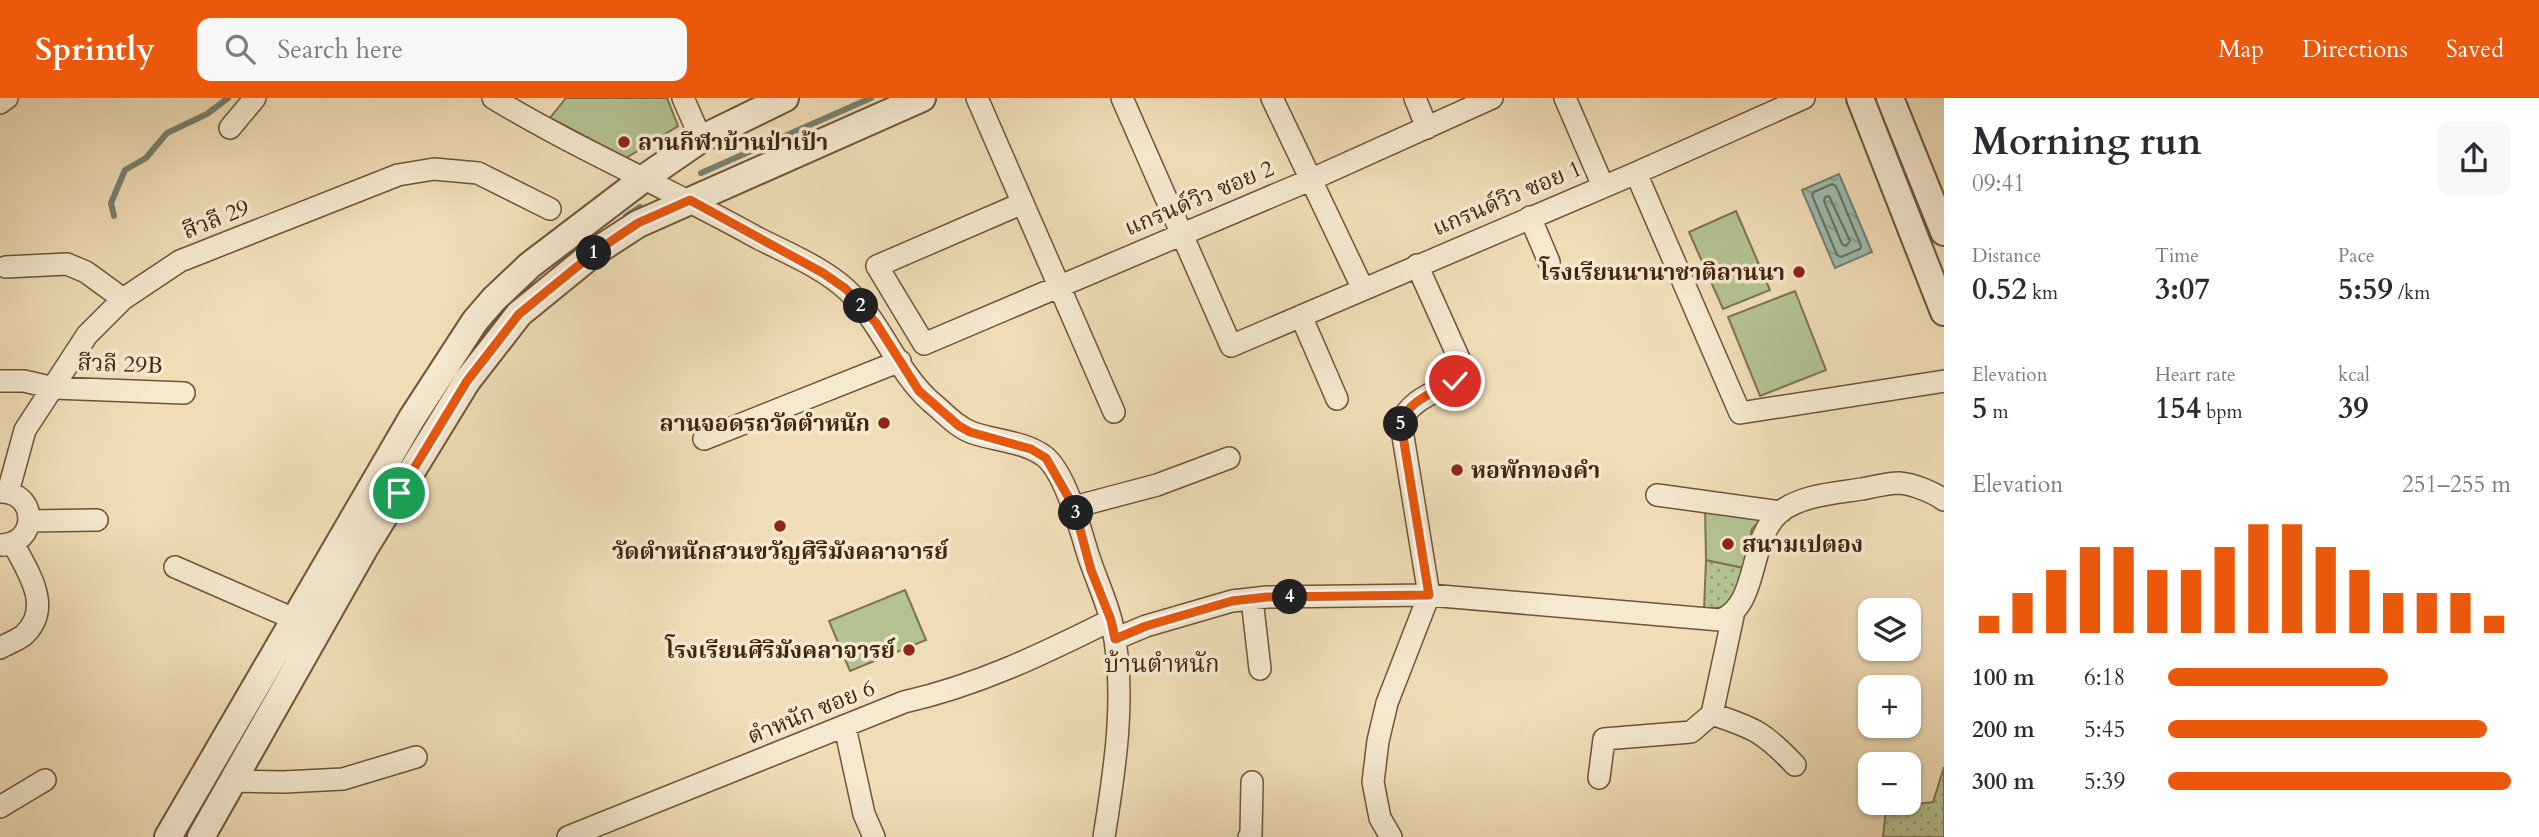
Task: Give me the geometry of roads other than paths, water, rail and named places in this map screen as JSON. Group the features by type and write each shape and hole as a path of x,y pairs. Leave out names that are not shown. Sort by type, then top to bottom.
{"street":[{"path":"0,103 7,98"},
{"path":"230,128 255,98"},
{"path":"493,98 536,124 690,200 823,273 846,289 876,323 919,391 959,426 970,432 1031,449 1046,458 1074,507 1091,570 1113,629 1119,698 1112,789 1104,837"},
{"path":"683,98 701,139"},
{"path":"201,837 218,786 294,619 412,418 475,321 530,265 643,179 701,139 785,98"},
{"path":"168,837 218,786 282,697 365,549 445,416 467,381 519,314 595,252 627,231 690,200 922,98"},
{"path":"977,98 1114,412"},
{"path":"1122,98 1181,233"},
{"path":"1272,98 1363,289"},
{"path":"1415,98 1427,128"},
{"name":"แกรนด์วิว ซอย 2","path":"1023,203 877,267 924,344 1310,180 1492,98"},
{"path":"1565,98 1603,186"},
{"name":"แกรนด์วิว ซอย 1","path":"1181,233 1231,346 1804,98"},
{"path":"1860,98 1944,312"},
{"path":"1890,98 1944,232"},
{"name":"สีวลี 29","path":"4,492 25,430 87,335 123,299 180,261 398,175 434,169 478,173 550,209"},
{"path":"1636,173 1740,413 1944,381"},
{"path":"1530,217 1549,262"},
{"path":"6,267 66,264 86,272 123,299"},
{"path":"1391,837 1380,818 1373,782 1378,741 1387,703 1429,595 1401,424 1413,405 1455,381 1461,363 1417,265"},
{"path":"1301,316 1337,399"},
{"path":"704,439 900,361"},
{"name":"สีวลี 29B","path":"0,381 24,381 54,388 184,393"},
{"path":"1074,507 1157,485 1229,458"},
{"path":"1599,778 1604,739 1691,732 1712,714 1733,615 1745,596 1762,535 1781,512 1814,496 1899,483 1936,494 1944,500"},
{"path":"0,648 25,635 38,613 37,591 7,544 22,537 29,521 28,510 23,502 4,492"},
{"path":"1657,495 1781,512"},
{"path":"29,521 97,520"},
{"path":"174,567 294,619"},
{"name":"ตำหนัก ซอย 6","path":"568,837 904,702 944,693 1113,629 1146,626 1232,601 1429,595 1720,620 1733,615"},
{"path":"1252,599 1260,669"},
{"path":"1712,714 1760,732 1794,765"},
{"path":"845,727 864,814 874,837"},
{"path":"218,786 343,779 416,757"},
{"path":"0,807 45,780"},
{"path":"1249,837 1252,782"}],"water":[{"path":"1839,174 1872,252 1835,268 1802,190"}],"waterway":[{"path":"114,216 111,203 125,170 146,158 167,133 207,114 228,98"},
{"path":"701,173 871,98"},
{"path":"626,216 640,207"},
{"path":"471,356 485,335 497,324"}],"place":[{"name":"ลานกีฬาบ้านป่าเป้า","path":"624,142"},
{"name":"โรงเรียนนานาชาติลานนา","path":"1799,272"},
{"name":"ลานจอดรถวัดตำหนัก","path":"884,423"},
{"name":"หอพักทองคำ","path":"1457,470"},
{"name":"วัดตำหนักสวนขวัญศิริมังคลาจารย์","path":"780,526"},
{"name":"สนามเปตอง","path":"1728,544"},
{"name":"โรงเรียนศิริมังคลาจารย์","path":"909,650"}],"district":[{"name":"บ้านตำหนัก","path":"1162,664"}]}
